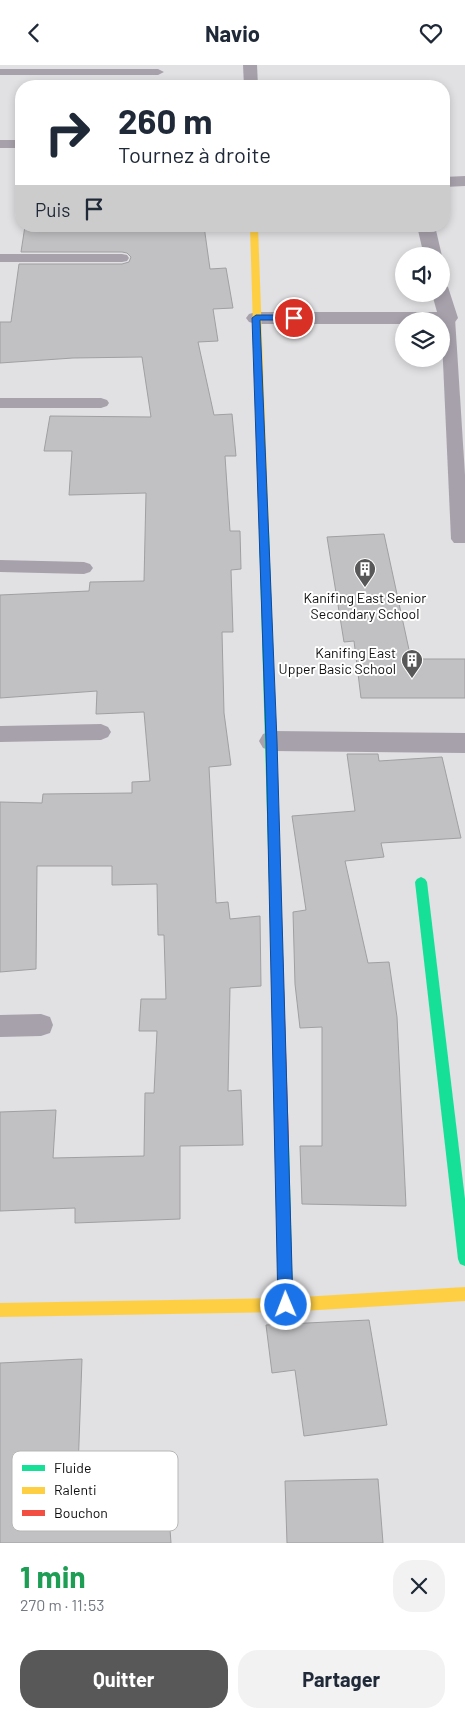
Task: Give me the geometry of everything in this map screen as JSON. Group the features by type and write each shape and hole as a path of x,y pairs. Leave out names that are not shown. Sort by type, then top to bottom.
{"street":[{"path":"250,65 251,80"},
{"path":"450,182 465,181"},
{"path":"254,232 272,741 286,1305"},
{"path":"427,232 431,247"},
{"path":"256,318 395,318"},
{"path":"272,741 465,743"},
{"path":"421,882 465,1259"},
{"path":"0,1310 286,1305 465,1294"}],"lane":[{"path":"0,73 158,72"},
{"path":"0,144 15,144"},
{"path":"0,258 122,258"},
{"path":"450,355 460,539"},
{"path":"0,403 100,403"},
{"path":"0,566 84,568"},
{"path":"0,735 100,732"},
{"path":"0,1026 41,1025"}],"building":[{"path":"24,232 205,232 210,269 226,268 233,308 213,309 218,341 198,342 214,415 232,414 236,456 225,456 230,531 240,531 241,569 231,570 233,632 222,632 224,713 231,765 209,767 216,903 228,902 230,919 260,916 261,986 230,988 228,1091 241,1090 243,1145 180,1146 180,1219 75,1223 75,1208 0,1211 0,1112 56,1110 53,1158 144,1156 145,1093 154,1093 157,1031 139,1031 141,999 166,999 164,935 158,935 157,884 112,885 112,866 37,866 36,969 0,972 0,802 42,803 43,794 132,793 132,782 150,781 144,712 96,714 97,691 0,698 0,595 89,591 90,582 144,581 146,493 69,495 72,451 44,451 50,416 151,417 142,357 73,358 0,363 0,322 11,322 19,264 122,264 129,262 131,257 127,253 122,252 21,252"},
{"path":"384,534 411,659 465,659 465,698 361,698 354,641 344,642 327,537"},
{"path":"347,754 378,754 379,761 442,757 461,838 381,843 384,857 345,861 368,963 389,962 397,1017 406,1206 302,1204 300,1146 322,1146 322,1027 300,1028 295,984 293,912 306,910 292,816 355,811"},
{"path":"369,1320 387,1425 304,1436 295,1370 272,1373 266,1325"},
{"path":"82,1359 79,1451 12,1451 12,1531 170,1531 171,1543 0,1543 0,1363"},
{"path":"378,1479 383,1543 287,1543 285,1481"}],"traffic: fast":[{"path":"264,531 277,956"},
{"path":"421,882 465,1259"},
{"path":"282,1144 286,1305"}],"traffic: slow":[{"path":"254,232 264,531"},
{"path":"0,1310 286,1305 465,1294"}],"traffic: jam":[{"path":"277,956 282,1144"}],"place":[{"name":"Kanifing East Senior Secondary School","path":"365,588"},
{"name":"Kanifing East Upper Basic School","path":"412,679"}],"route":[{"path":"286,1305 272,741 256,318 294,318"}]}
